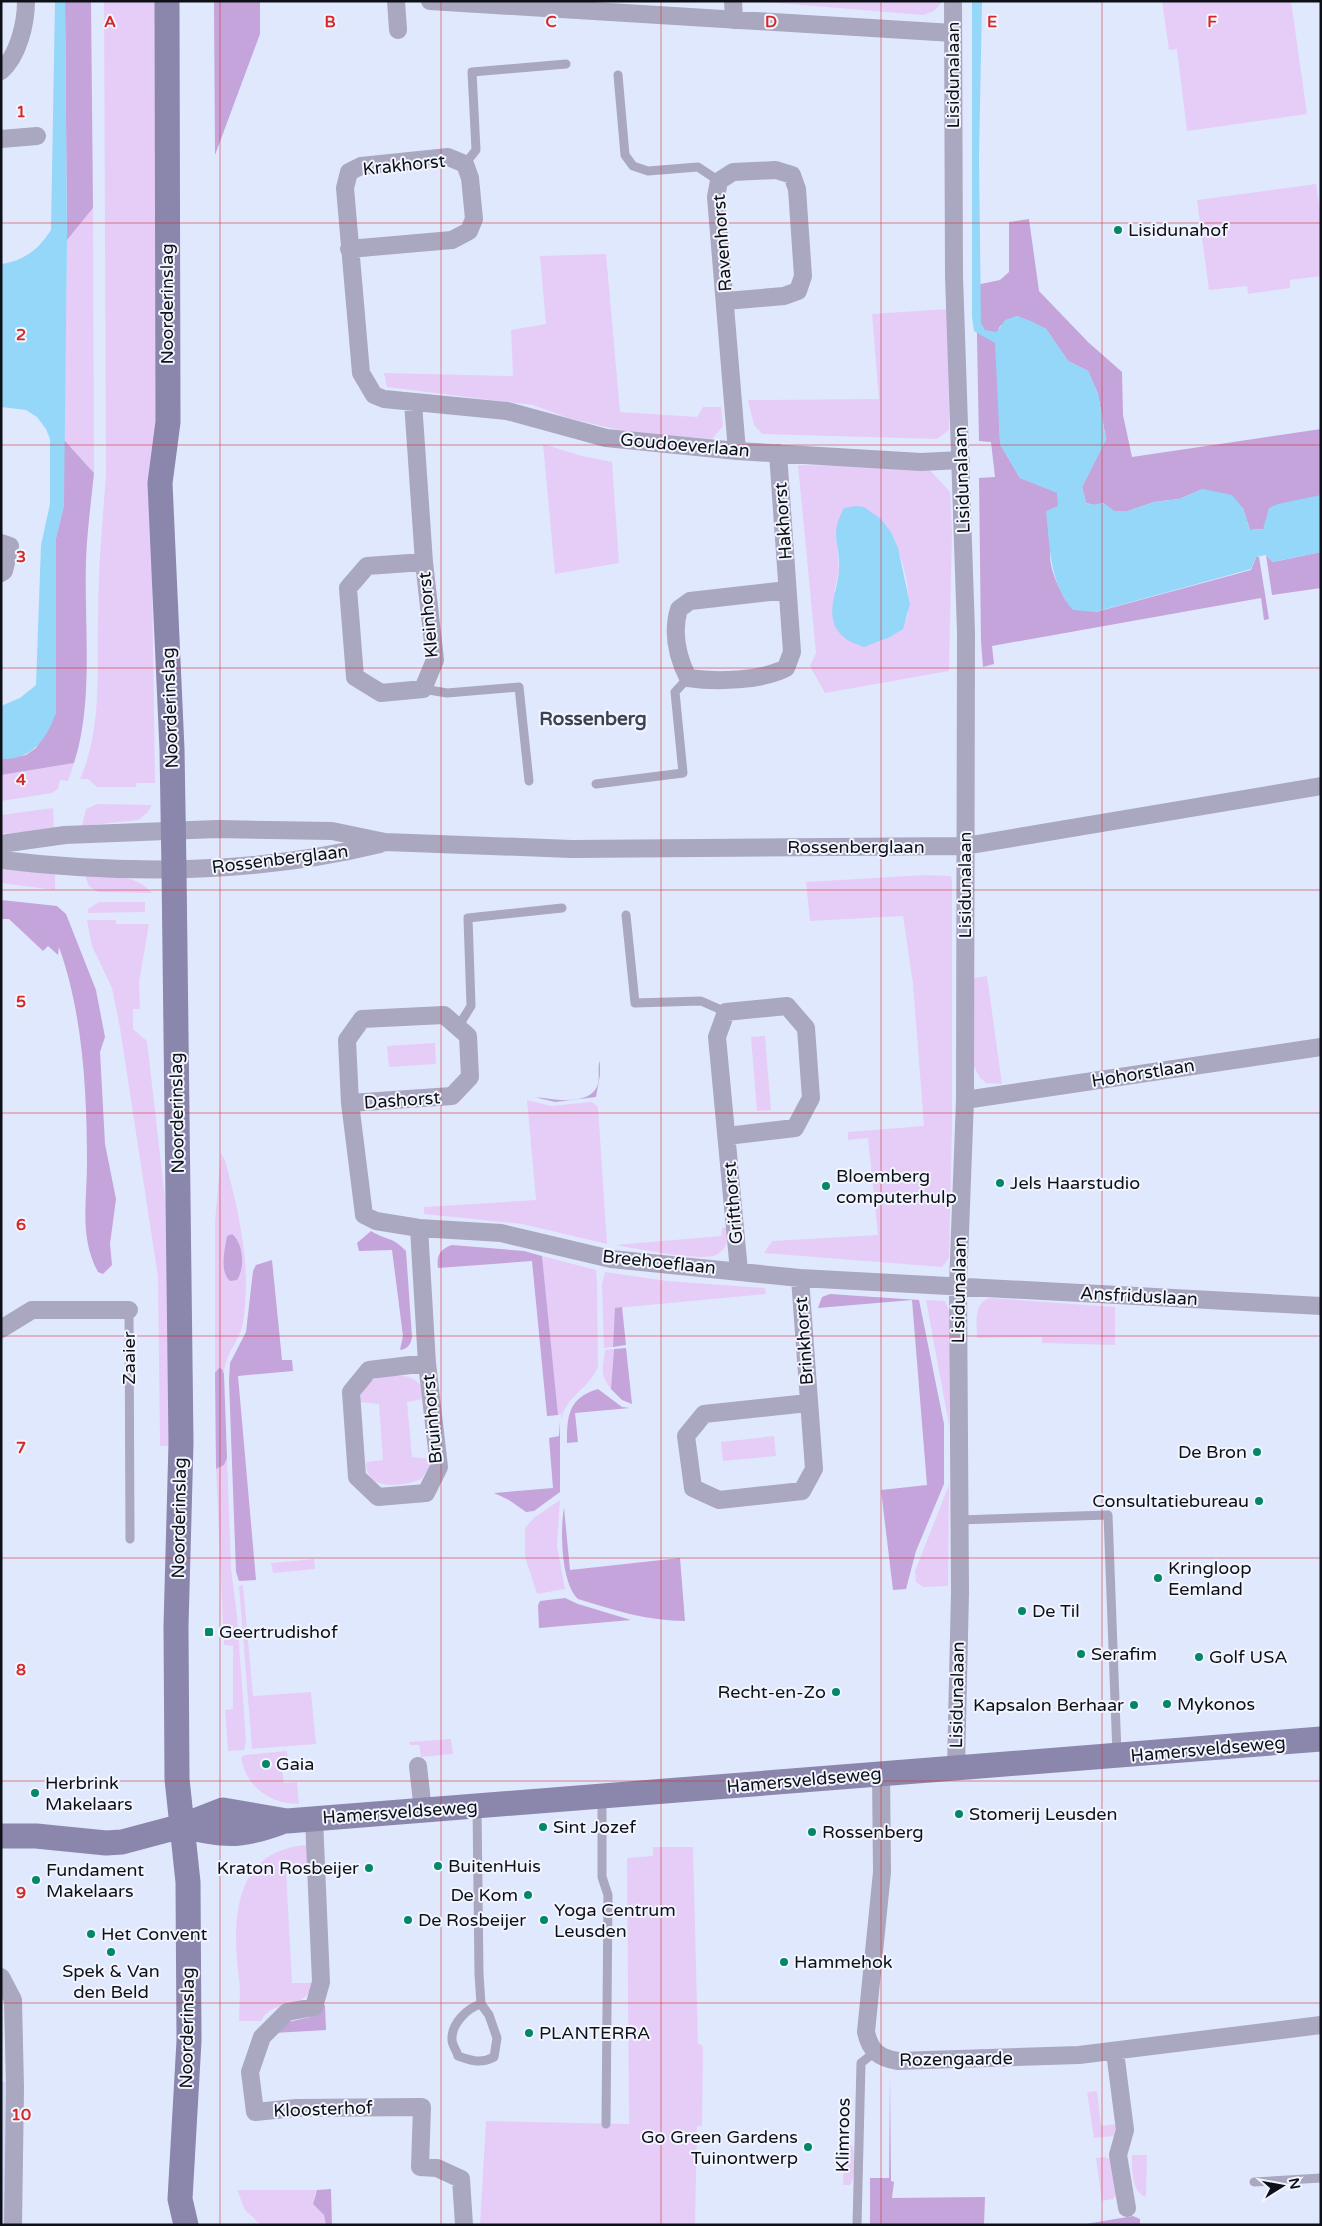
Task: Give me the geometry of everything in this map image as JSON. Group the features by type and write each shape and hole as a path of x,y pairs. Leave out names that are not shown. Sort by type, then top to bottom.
{"main road":[{"name":"Noorderinslag","path":"167,1 168,422 160,483 174,829 181,1442 176,1626 177,1779 188,1882 189,2031 180,2199 186,2225"},
{"name":"Hamersveldseweg","path":"1,1836 36,1836 106,1843 122,1842 182,1826 224,1835 255,1832 287,1821 881,1773 1117,1757 1321,1739"}],"street":[{"path":"1,71 8,65 26,21 26,1"},
{"path":"396,1 398,30"},
{"path":"430,1 953,33"},
{"path":"732,1 734,20"},
{"name":"Lisidunalaan","path":"953,1 954,276 966,632 965,1100 958,1285 959,1520 956,1768"},
{"path":"1,139 37,136"},
{"name":"Krakhorst","path":"350,249 452,240 469,231 474,219 470,178 465,164 448,157 361,166 349,172 345,188 350,249 361,373 374,395 384,399 413,402"},
{"name":"Ravenhorst","path":"726,301 784,296 798,291 803,276 797,189 792,175 776,170 733,172 719,181 716,197 737,451"},
{"name":"Goudoeverlaan","path":"413,402 507,411 606,438 737,451 921,462 961,460"},
{"name":"Kleinhorst","path":"413,402 424,562 436,660 423,689 381,693 355,677 348,588 367,566 424,562"},
{"name":"Hakhorst","path":"688,678 707,680 772,675 786,668 792,652 778,453"},
{"path":"1,543 10,546 4,572 1,573"},
{"path":"688,678 680,661 674,624 678,609 690,601 787,590"},
{"name":"Rossenberglaan","path":"1,844 52,836 174,829 332,831 385,842 572,849 965,846 1321,786"},
{"name":"Rossenberglaan","path":"1,860 78,868 174,870 333,855 385,842"},
{"name":"Grifthorst","path":"727,1136 795,1128 811,1098 806,1028 787,1006 726,1012 717,1037 739,1271"},
{"name":"Dashorst","path":"350,1104 452,1096 470,1077 468,1036 444,1015 362,1019 347,1040 350,1104 364,1215"},
{"name":"Hohorstlaan","path":"965,1100 1321,1047"},
{"name":"Breehoeflaan","path":"364,1215 376,1221 419,1228 501,1233 610,1259 800,1278 958,1285"},
{"name":"Bruinhorst","path":"419,1228 427,1363 439,1467 426,1493 378,1497 358,1477 351,1392 369,1370 427,1363"},
{"name":"Brinkhorst","path":"800,1278 814,1469 802,1491 719,1500 693,1488 686,1436 704,1414 808,1403"},
{"name":"Ansfriduslaan","path":"958,1285 1321,1306"},
{"name":"Zaaier","path":"1,1329 32,1310 129,1310"},
{"path":"418,1766 423,1811"},
{"name":"Rozengaarde","path":"881,1773 882,1872 866,2032 869,2045 875,2052 886,2059 898,2061 1079,2056 1321,2025"},
{"name":"Kloosterhof","path":"314,1819 321,1982 314,2007 287,2012 262,2037 250,2072 255,2112 296,2108 422,2107 420,2167 436,2168 462,2179 464,2225"},
{"path":"1,1976 13,2000 15,2088 13,2225"},
{"path":"1115,2052 1125,2130 1118,2155 1127,2208"}],"lane":[{"path":"465,164 476,150 472,72 566,64"},
{"path":"618,75 625,155 633,166 648,171 698,168 719,181"},
{"path":"596,784 683,773 676,692 688,678"},
{"path":"423,689 448,693 518,687 529,780"},
{"path":"458,1027 471,1006 468,918 562,908"},
{"path":"626,915 635,1003 701,1001 726,1012"},
{"name":"Zaaier","path":"129,1310 130,1539"},
{"path":"959,1520 1108,1515 1117,1757"},
{"path":"602,1796 602,1877 608,1895 606,2124"},
{"path":"477,1806 478,1974 481,2004 489,2015 497,2038 494,2057 485,2062 472,2061 458,2056 452,2041 456,2026 462,2016 471,2007 481,2004"},
{"name":"Klimroos","path":"857,2225 861,2063 875,2052"},
{"path":"1254,2182 1321,2178"}],"shaded area":[{"path":"65,1 91,1 93,208 67,240"},
{"path":"104,1 158,1 161,403 151,506 155,783 137,783 136,787 97,787 88,779 80,779 92,741 97,701 99,585 106,476"},
{"path":"214,1 260,1 260,34 215,155"},
{"path":"752,1 943,1 934,11 923,15"},
{"path":"1162,1 1291,1 1307,114 1187,131 1177,49 1169,50"},
{"path":"1316,184 1321,218 1321,276 1290,280 1290,288 1248,294 1247,286 1209,290 1197,200"},
{"path":"93,208 94,473 64,440 67,240"},
{"path":"1029,219 1039,291 1088,342 1122,372 1123,415 1132,457 1321,429 1321,495 1263,529 1250,530 1243,508 1203,489 1179,499 1154,502 1128,511 1114,511 1103,503 1094,505 1086,503 1082,487 1106,439 1098,394 1088,371 1068,361 1046,329 1017,316 1000,326 995,338 998,361 1000,444 1020,478 1057,492 1058,507 1050,558 1055,577 1066,601 1096,612 1251,570 1256,557 1259,557 1269,619 1264,620 1261,598 992,646 994,664 983,667 979,478 995,477 991,442 979,441 976,285 1000,280 1009,272 1009,222"},
{"path":"606,254 620,412 697,417 703,407 721,407 723,426 712,439 627,432 568,418 533,405 387,387 384,373 513,376 511,330 546,324 540,256"},
{"path":"948,309 949,430 937,439 762,434 754,425 748,400 879,399 872,314"},
{"path":"64,440 94,473 87,550 86,689 80,739 74,763 1,775 1,759 26,755 36,748 56,713 56,538 64,505"},
{"path":"543,444 582,456 612,462 619,563 555,574"},
{"path":"798,465 928,468 950,492 952,531 949,671 825,693 810,666 816,653","holes":["891,532 905,575 909,597 907,619 834,592 839,571 836,533"]},
{"path":"1321,552 1321,588 1272,595 1266,555 1273,562"},
{"path":"74,763 68,781 60,780 58,789 52,793 1,801 1,775"},
{"path":"97,804 152,805 147,813 138,820 82,826 86,809"},
{"path":"53,808 54,830 1,834 1,815"},
{"path":"1,870 55,872 55,890 1,883"},
{"path":"85,875 130,879 138,882 152,893 98,892 89,886"},
{"path":"925,875 951,876 952,881 952,1128 949,1258 942,1267 764,1253 772,1241 878,1235 868,1138 848,1140 848,1132 924,1126 913,984 903,916 810,921 806,882"},
{"path":"1,900 57,906 66,914 96,990 105,1037 100,1052 105,1144 116,1199 110,1244 112,1265 103,1274 98,1272 92,1259 86,1232 87,1136 82,1054 74,999 67,973 59,947 58,955 48,946 43,951 9,919 1,919"},
{"path":"99,902 145,902 145,912 88,913 88,909"},
{"path":"87,920 116,920 116,924 149,924 139,982 140,1009 133,1009 133,1029 147,1041 169,1233 170,1446 160,1446 158,1277 120,1028 112,988 92,946"},
{"path":"987,976 1002,1084 986,1083 980,1078 972,1063 974,978"},
{"path":"765,1036 771,1110 757,1111 751,1037"},
{"path":"435,1043 436,1064 389,1067 387,1046"},
{"path":"600,1061 600,1075 596,1097 580,1099 594,1091 599,1078"},
{"path":"534,1097 561,1100 578,1099 555,1102"},
{"path":"527,1100 551,1106 592,1102 598,1107 607,1244 522,1224 424,1214 424,1207 536,1200"},
{"path":"221,1153 225,1160 243,1240 246,1281 243,1322 227,1359 224,1374 222,1369 215,1373 215,1222"},
{"path":"722,1228 728,1229 728,1233 725,1247 720,1253 708,1257 683,1256 615,1245 721,1236"},
{"path":"371,1231 393,1241 406,1251 412,1337 409,1346 405,1349 400,1350 403,1336 392,1250 359,1251 357,1243"},
{"path":"232,1234 239,1244 242,1263 237,1280 230,1281 225,1272 224,1260 227,1236"},
{"path":"452,1245 524,1251 542,1256 558,1415 547,1416 532,1261 438,1268 440,1254 444,1249"},
{"path":"542,1256 596,1270 598,1367 594,1375 567,1405 561,1421 561,1414 557,1415"},
{"path":"272,1260 282,1360 292,1360 293,1371 238,1376 256,1580 239,1581 236,1572 229,1381 230,1363 246,1332 253,1271 256,1265"},
{"path":"605,1272 667,1281 765,1288 766,1294 616,1308 613,1347 604,1348 602,1284"},
{"path":"830,1294 919,1300 944,1424 944,1484 916,1551 906,1589 893,1590 881,1490 927,1485 912,1300 818,1308 822,1297"},
{"path":"989,1298 1115,1307 1115,1345 1042,1343 1042,1337 977,1338 978,1309"},
{"path":"926,1300 945,1301 950,1313 949,1425"},
{"path":"622,1307 626,1345 613,1347 615,1308"},
{"path":"626,1348 632,1404 622,1400 611,1389 614,1349"},
{"path":"614,1349 611,1389 603,1375 603,1366 605,1350"},
{"path":"219,1368 222,1369 224,1374 227,1458 224,1465 216,1469 215,1373"},
{"path":"391,1375 409,1377 421,1387 423,1399 407,1402 412,1457 430,1459 429,1468 421,1479 392,1485 372,1479 367,1471 367,1462 383,1460 379,1404 360,1402 363,1390 370,1382 379,1377"},
{"path":"598,1389 622,1407 630,1408 575,1413 578,1442 567,1443 571,1409 580,1397"},
{"path":"560,1421 560,1492 534,1511 526,1512 509,1500 494,1493 553,1488 549,1438 559,1436"},
{"path":"774,1436 776,1456 723,1461 721,1442"},
{"path":"227,1458 231,1568 237,1616 246,1740 244,1750 228,1751 225,1710 233,1709 233,1646 224,1645 216,1469 224,1465"},
{"path":"949,1485 948,1586 923,1587 916,1582 915,1571"},
{"path":"560,1500 557,1546 565,1589 537,1594 525,1557 525,1528 535,1517"},
{"path":"564,1508 570,1570 680,1558 685,1621 644,1617 578,1599 568,1581 563,1556 562,1529"},
{"path":"314,1559 315,1569 273,1573 271,1563"},
{"path":"243,1585 253,1696 311,1692 316,1744 252,1749 239,1586"},
{"path":"565,1598 578,1604 631,1620 539,1628 538,1605 540,1601"},
{"path":"451,1739 453,1754 421,1757 419,1745 410,1745 409,1742"},
{"path":"287,1751 289,1769 282,1769 284,1783 297,1782 299,1804 279,1801 261,1792 249,1778 241,1758 244,1755"},
{"path":"306,1845 308,1869 286,1871 292,1983 312,1983 309,1992 297,2001 273,2009 261,2021 239,2021 240,1989 236,1935 242,1893 250,1875 263,1860 282,1850"},
{"path":"653,1847 693,1847 698,2044 702,2045 703,2050 702,2126 697,2126 695,2225 480,2225 486,2121 629,2124 627,1858 653,1856"},
{"path":"325,2005 326,2030 274,2033 288,2022 310,2017"},
{"path":"890,2077 891,2181 894,2182 892,2198 985,2197 984,2225 870,2225 870,2178 889,2178"},
{"path":"1,2082 8,2082 6,2225 1,2225"},
{"path":"1097,2091 1101,2126 1117,2124 1118,2133 1114,2136 1094,2138 1087,2092"},
{"path":"845,2142 850,2143 852,2146 855,2157 854,2176 850,2185 843,2185"},
{"path":"1132,2155 1147,2155 1146,2197 1137,2190 1133,2179"},
{"path":"1105,2157 1111,2160 1117,2195 1113,2199 1102,2201 1096,2158"},
{"path":"331,2189 332,2225 326,2225 324,2215 313,2204 317,2190"},
{"path":"237,2190 317,2190 314,2197 315,2207 323,2214 326,2225 261,2225 245,2210"},
{"path":"1133,2216 1140,2219 1140,2225 1080,2225"}],"water":[{"path":"55,1 65,1 67,240 64,505 56,538 56,713 48,732 29,752 21,756 1,759 1,706 20,698 36,685 41,545 50,504 50,439 46,429 37,417 26,410 1,407 1,264 17,260 30,253 51,230"},
{"path":"972,1 982,1 979,158 981,323 985,330 997,332 1005,320 1017,316 1031,321 1046,329 1068,361 1088,371 1098,394 1106,440 1082,487 1086,503 1094,505 1103,503 1114,511 1128,511 1154,502 1179,499 1203,489 1232,495 1243,508 1250,530 1263,529 1269,508 1278,504 1321,495 1321,552 1273,562 1266,555 1256,557 1251,569 1095,612 1073,610 1065,599 1059,588 1052,564 1046,511 1058,506 1057,493 1020,478 1000,444 995,343 974,331 972,317"},
{"path":"864,507 881,519 891,532 898,548 910,604 903,629 890,637 864,647 841,635 833,621 832,614 839,568 836,538 837,527 844,508"}],"place":[{"name":"Lisidunahof","path":"1118,230"},
{"name":"Jels Haarstudio","path":"1000,1183"},
{"name":"Bloemberg computerhulp","path":"826,1186"},
{"name":"De Bron","path":"1257,1452"},
{"name":"Consultatiebureau","path":"1259,1501"},
{"name":"Kringloop Eemland","path":"1158,1578"},
{"name":"De Til","path":"1022,1611"},
{"name":"Geertrudishof","path":"209,1632"},
{"name":"Serafim","path":"1081,1654"},
{"name":"Golf USA","path":"1199,1657"},
{"name":"Recht-en-Zo","path":"836,1692"},
{"name":"Mykonos","path":"1167,1704"},
{"name":"Kapsalon Berhaar","path":"1134,1705"},
{"name":"Gaia","path":"266,1764"},
{"name":"Herbrink Makelaars","path":"35,1793"},
{"name":"Stomerij Leusden","path":"959,1814"},
{"name":"Sint Jozef","path":"543,1827"},
{"name":"Rossenberg","path":"812,1832"},
{"name":"BuitenHuis","path":"438,1866"},
{"name":"Kraton Rosbeijer","path":"369,1868"},
{"name":"Fundament Makelaars","path":"36,1880"},
{"name":"De Kom","path":"528,1895"},
{"name":"De Rosbeijer","path":"408,1920"},
{"name":"Yoga Centrum Leusden","path":"544,1920"},
{"name":"Het Convent","path":"91,1934"},
{"name":"Spek & Van den Beld","path":"111,1952"},
{"name":"Hammehok","path":"784,1962"},
{"name":"PLANTERRA","path":"529,2033"},
{"name":"Go Green Gardens Tuinontwerp","path":"808,2147"}],"district":[{"name":"Rossenberg","path":"593,719"}]}
